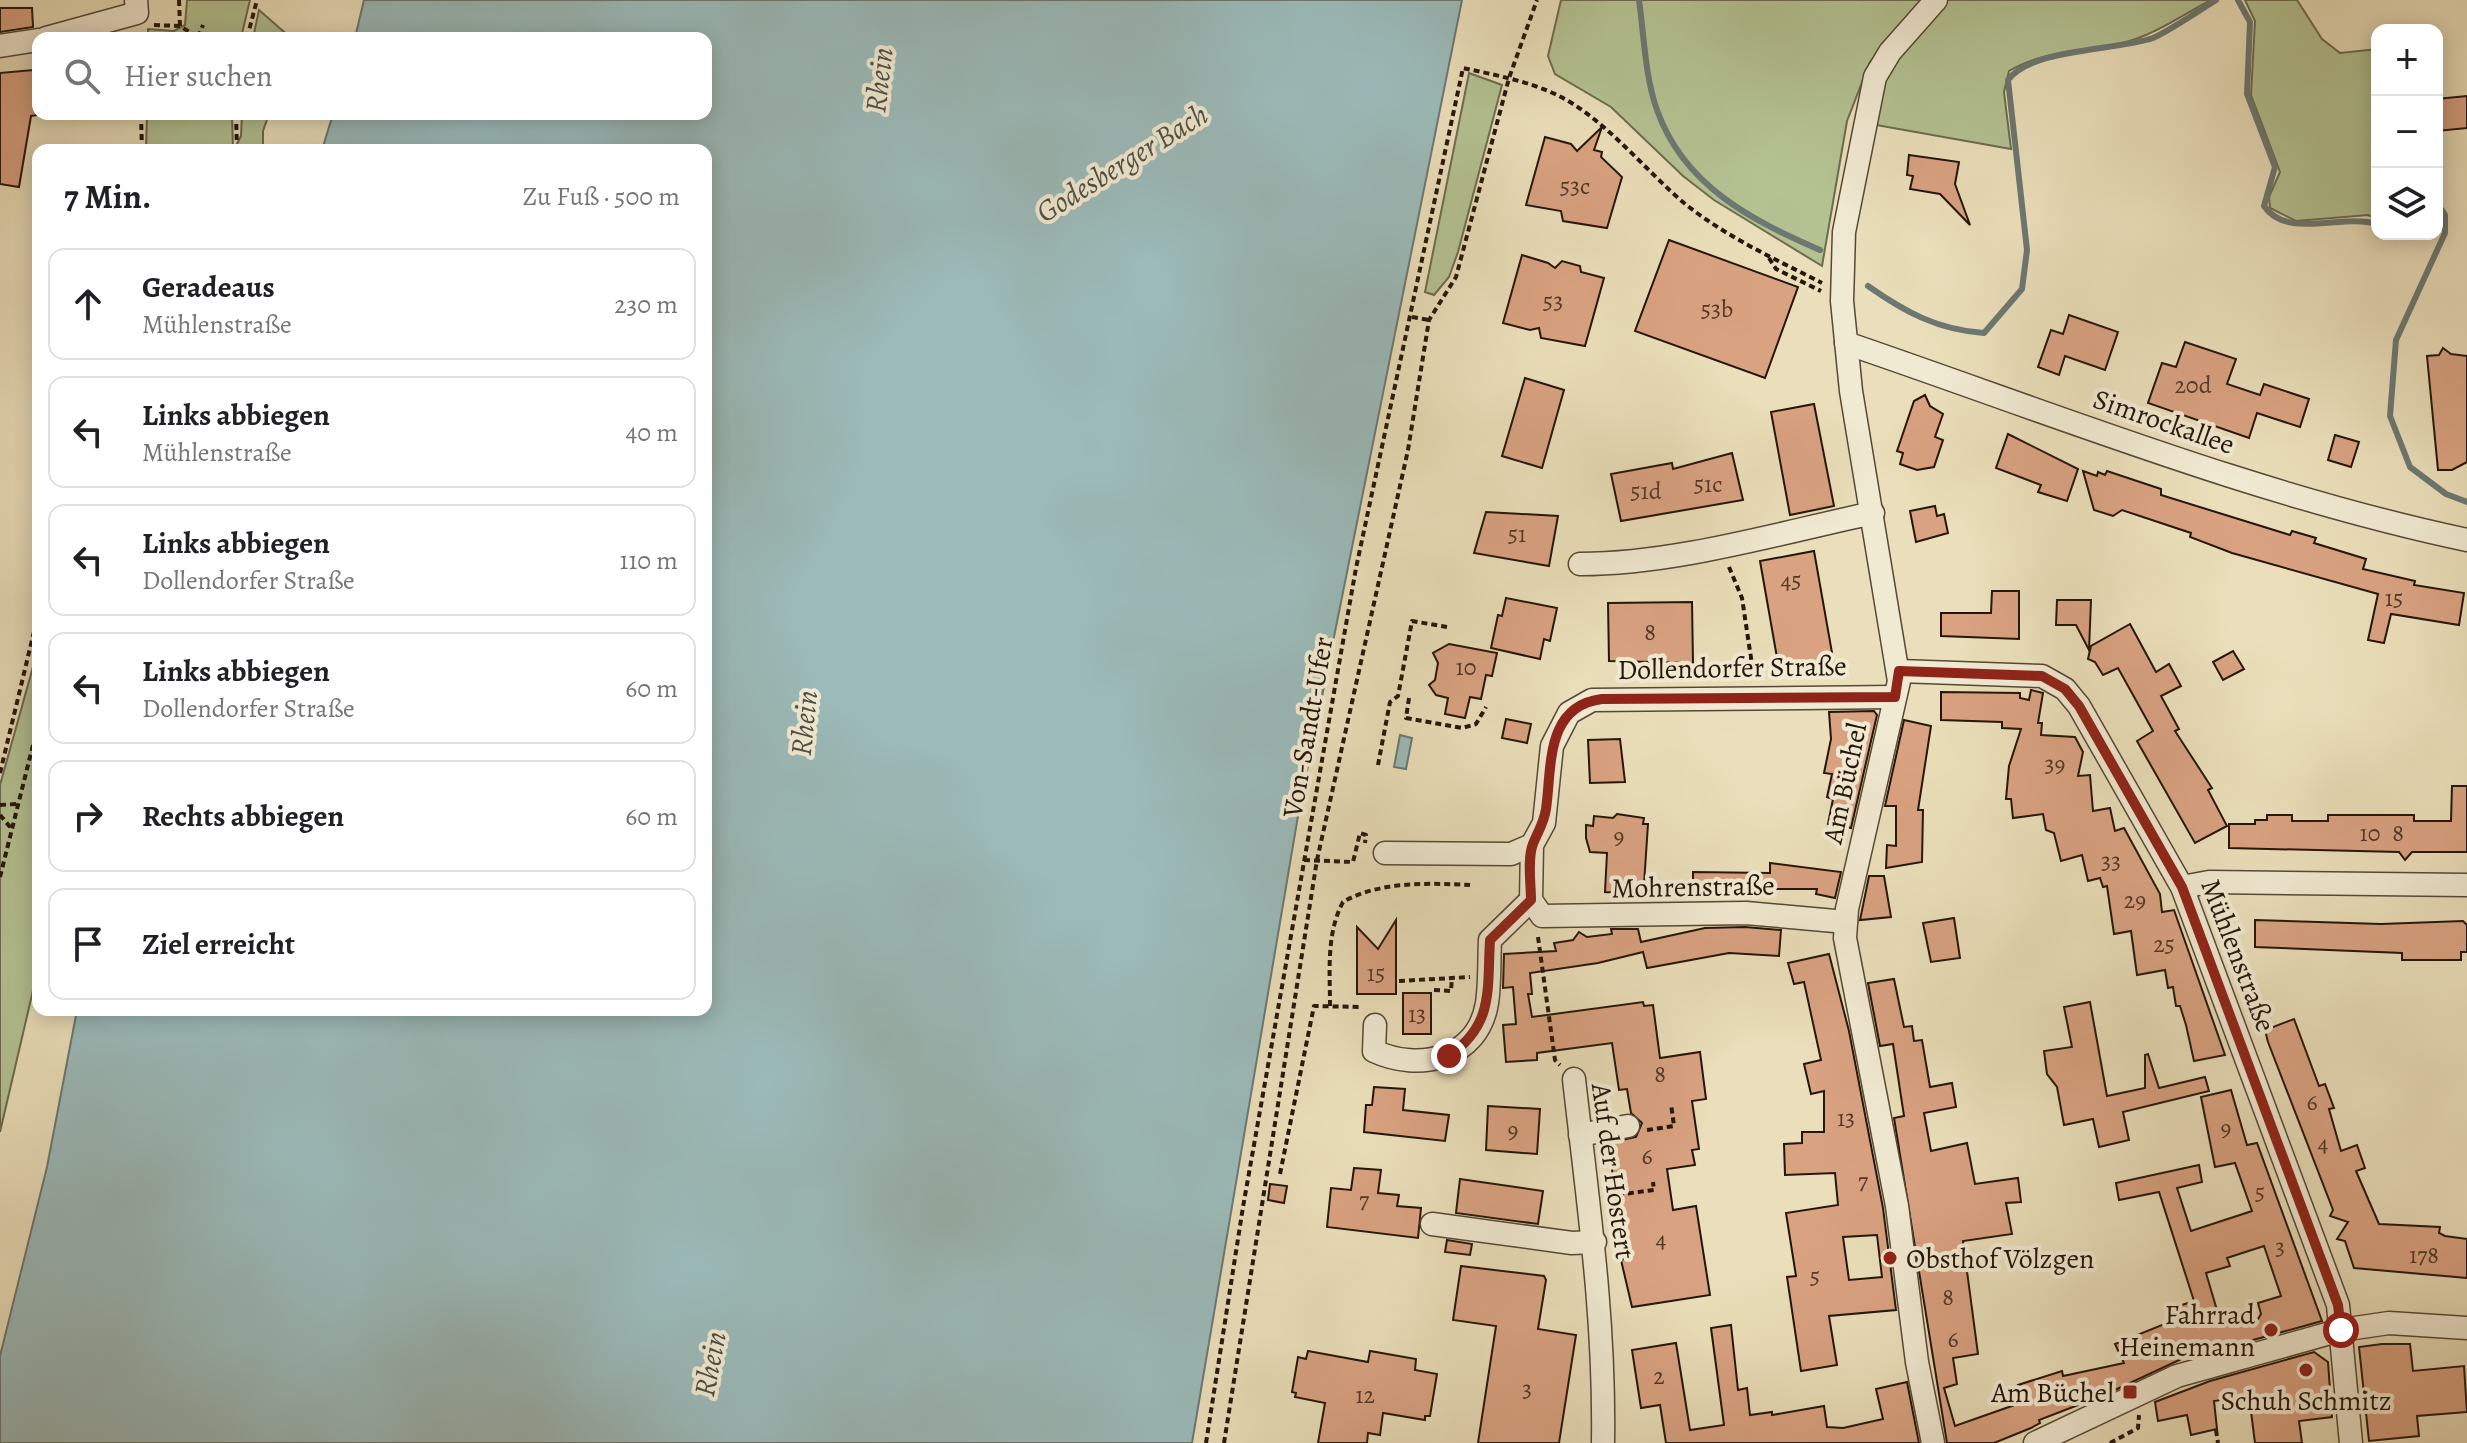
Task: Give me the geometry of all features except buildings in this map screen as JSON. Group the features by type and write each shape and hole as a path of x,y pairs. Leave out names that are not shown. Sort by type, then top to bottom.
{"street":[{"name":"Am Büchel","path":"1933,1443 1917,1362 1897,1206 1848,962 1846,922 1899,671 1846,343 1842,297 1844,232 1871,91 1890,52 1936,0"},
{"path":"67,32 138,12"},
{"path":"0,46 32,41"},
{"name":"Simrockallee","path":"1846,343 2290,495 2467,540"},
{"path":"1580,564 1609,564 1719,545 1873,513"},
{"name":"Mühlenstraße","path":"1899,671 2021,673 2058,683 2079,706 2182,887 2338,1305 2351,1443"},
{"name":"Dollendorfer Straße","path":"1536,908 1532,845 1544,823 1554,737 1575,708 1602,699 1895,697"},
{"path":"1385,853 1511,854 1532,845"},
{"path":"2182,887 2209,882 2467,885"},
{"path":"1375,1025 1374,1051 1392,1059 1422,1062 1449,1056 1469,1041 1481,1024 1487,1004 1490,940 1536,908"},
{"name":"Mohrenstraße","path":"1536,908 1775,913 1846,922"},
{"name":"Auf der Hostert","path":"1574,1079 1595,1242 1605,1377 1603,1443"},
{"path":"1580,1135 1628,1126"},
{"path":"1432,1224 1572,1243 1595,1242"},
{"path":"2035,1443 2207,1366 2341,1330 2389,1323 2467,1328"}],"path":[{"path":"179,0 180,26"},
{"path":"249,32 257,0"},
{"name":"Von-Sandt-Ufer","path":"1224,1443 1317,860 1408,450 1429,320 1456,277 1509,78 1537,0"},
{"path":"138,12 190,32"},
{"path":"201,32 203,25"},
{"name":"Von-Sandt-Ufer","path":"1206,1443 1243,1207 1356,568 1463,68 1509,78"},
{"path":"1509,78 1558,96 1581,111 1685,204 1767,256 1776,269 1842,297"},
{"path":"141,120 142,144"},
{"path":"236,120 237,144"},
{"path":"1412,317 1429,320"},
{"path":"1719,545 1742,598 1756,697"},
{"path":"1378,765 1390,702 1398,696 1412,621 1447,627"},
{"path":"0,773 32,640"},
{"path":"1409,698 1406,718 1462,728 1476,724 1486,707"},
{"path":"0,877 32,747"},
{"path":"0,805 16,804"},
{"path":"0,815 11,828"},
{"path":"1304,860 1353,862"},
{"path":"1330,1006 1331,939 1335,917 1343,902 1373,890 1431,883 1470,885"},
{"name":"Auf der Hostert","path":"1536,908 1555,1060 1574,1079"},
{"path":"1434,990 1451,991 1452,977"},
{"path":"1399,981 1488,977"},
{"path":"1280,1174 1314,1006 1360,1007"},
{"path":"1589,1197 1654,1190 1653,1182"},
{"path":"2110,1443 2138,1428 2139,1416 2132,1397"},
{"path":"2216,1430 2218,1443"}],"green space":[{"path":"187,0 250,0 242,32 148,32 148,29 174,31 185,25"},
{"path":"1561,0 1927,0 1870,62 1847,121 1822,266 1714,200 1683,176 1611,107 1555,74 1548,56"},
{"path":"1948,0 2211,0 2134,39 2050,55 2009,71 2004,92 2011,149 1865,123 1883,72"},
{"path":"2245,0 2297,0 2322,39 2340,53 2371,50 2371,216 2296,221 2270,208 2269,197 2280,172 2251,95 2255,21"},
{"path":"259,10 284,32 254,32"},
{"path":"1469,73 1502,85 1458,252 1449,277 1434,295 1425,292"},
{"path":"147,120 232,120 233,144 146,144"},
{"path":"242,120 267,120 263,144 237,144"},
{"path":"32,670 32,995 0,1132 0,785"}],"water":[{"name":"Rhein","path":"364,0 1462,0 1298,816 1192,1443 0,1443 0,1356 47,1167 76,1016 712,1016 712,144 324,144 331,120 712,120 712,32 356,32"},
{"path":"1400,735 1412,738 1406,769 1394,767"}],"waterway":[{"name":"Godesberger Bach","path":"1639,0 1653,97 1669,137 1684,160 1702,180 1745,213 1820,250"},
{"name":"Godesberger Bach","path":"1868,286 1895,304 1937,324 1984,333 2022,289 2027,250 2008,80 2035,62 2054,56 2153,38 2216,0"},
{"name":"Godesberger Bach","path":"2238,0 2250,22 2247,94 2275,167 2264,206 2274,216 2287,222 2371,223"},
{"name":"Godesberger Bach","path":"2443,212 2443,237"},
{"name":"Godesberger Bach","path":"2442,240 2396,340 2390,416 2410,467 2446,494 2467,502"}],"place":[{"name":"Obsthof Völzgen","path":"1890,1258"},
{"name":"Fahrrad Heinemann","path":"2271,1330"},
{"name":"Schuh Schmitz","path":"2306,1370"},
{"name":"Am Büchel","path":"2130,1392"}],"route":[{"path":"1449,1056 1469,1041 1481,1024 1487,1004 1490,940 1531,900 1532,845 1544,823 1554,737 1575,708 1602,699 1895,697 1899,671 2042,676 2058,683 2079,706 2182,887 2338,1305 2341,1330"}]}
